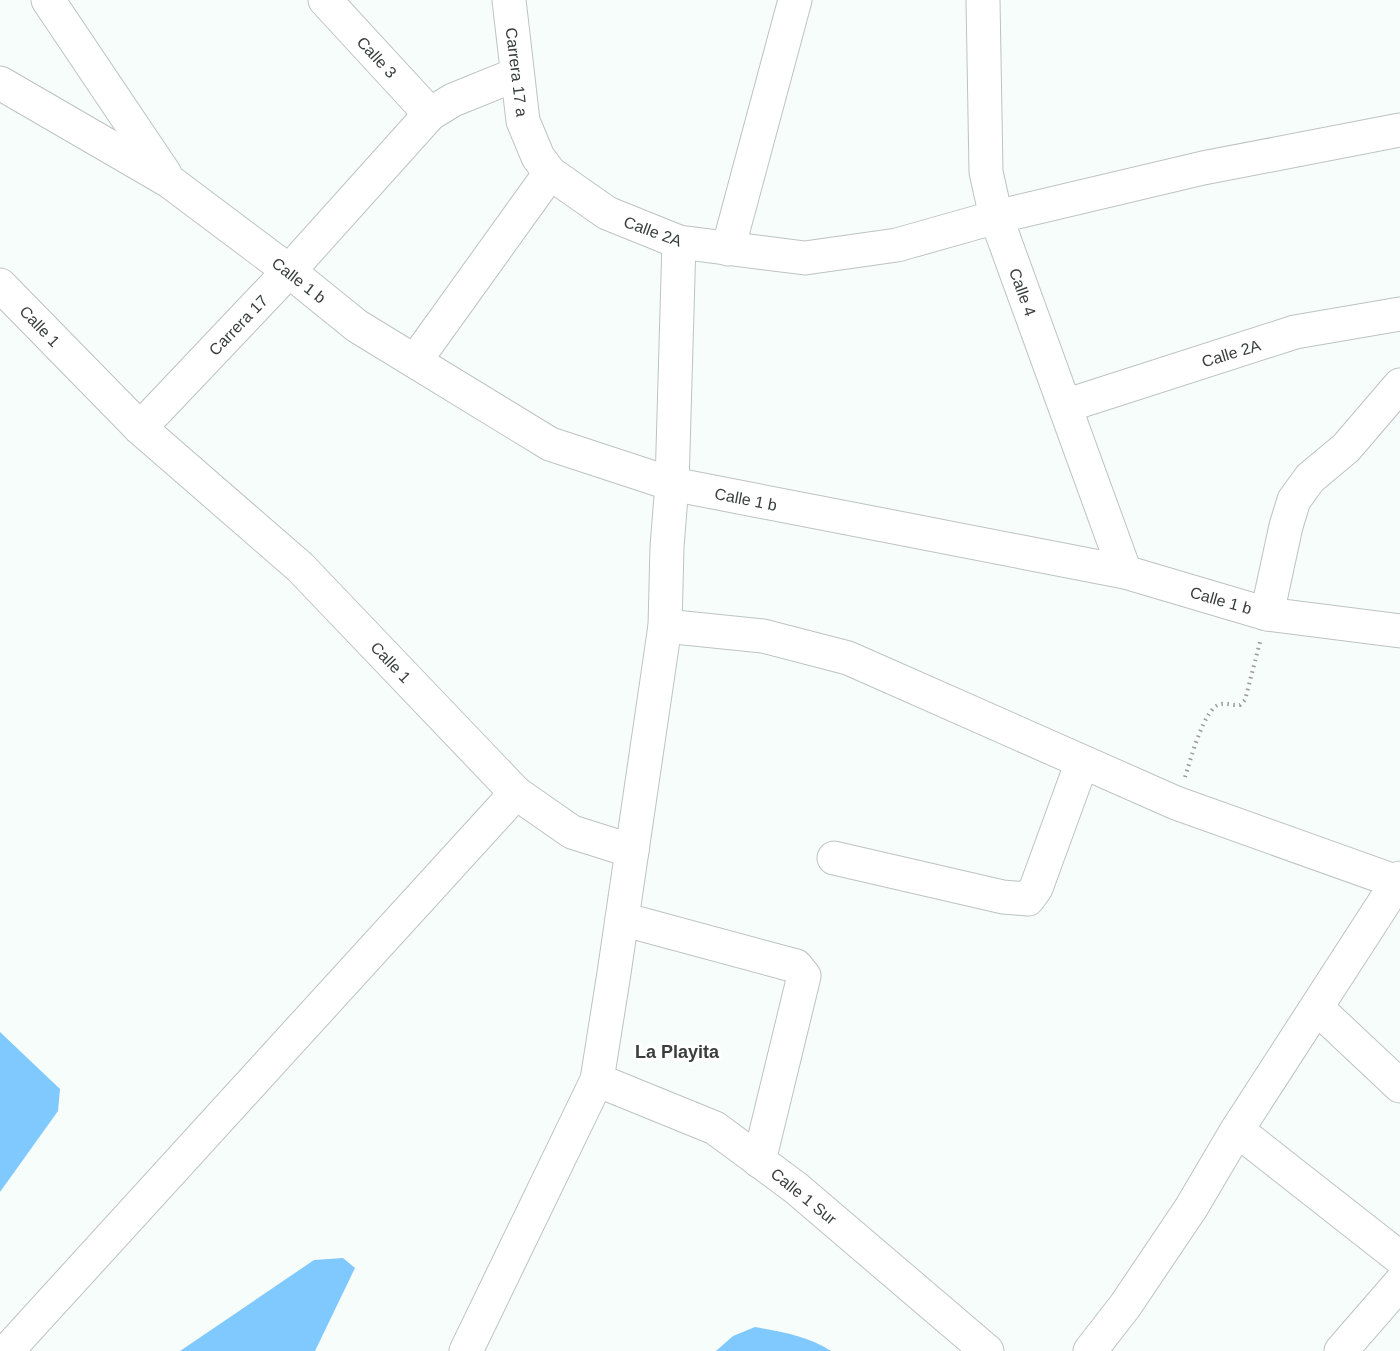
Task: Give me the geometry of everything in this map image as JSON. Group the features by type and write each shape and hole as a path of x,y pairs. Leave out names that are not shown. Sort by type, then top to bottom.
{"street":[{"path":"48,0 169,181"},
{"name":"Calle 3","path":"325,0 430,114"},
{"name":"Carrera 17 a","path":"509,0 523,121 538,157 550,173"},
{"path":"728,249 795,0"},
{"name":"Calle 4","path":"988,2 986,172 996,217 1125,572"},
{"name":"Carrera 17","path":"140,428 289,271 430,114 453,100 517,74"},
{"path":"0,83 169,181"},
{"name":"Calle 2A","path":"550,173 607,213 679,242 805,258 897,245 996,217 1203,168 1400,129"},
{"path":"415,361 550,173"},
{"name":"Calle 1 b","path":"169,181 289,271 357,326 550,444 672,484 1125,572 1268,614 1400,631"},
{"path":"466,1351 597,1080 665,626 667,547 672,484 679,242"},
{"name":"Calle 1","path":"0,285 140,428 300,567 516,792 572,832 632,851"},
{"name":"Calle 2A","path":"1065,406 1295,332 1400,314"},
{"path":"1268,614 1286,526 1294,500 1310,478 1346,448 1400,385"},
{"path":"665,626 763,636 848,658 1176,803 1399,881 1238,1130 1178,1228 1125,1306 1090,1351"},
{"path":"834,858 1003,897 1028,899 1036,888 1082,762"},
{"path":"7,1351 516,792"},
{"path":"622,918 796,966 804,976 759,1161"},
{"path":"1317,1008 1400,1086"},
{"name":"Calle 1 Sur","path":"597,1080 715,1128 796,1188 987,1351"},
{"path":"1238,1130 1400,1258"},
{"path":"1341,1351 1400,1283"}],"path":[{"path":"1176,803 1205,720 1212,708 1219,704 1240,705 1245,700 1268,614"}],"water":[{"path":"0,1032 60,1089 58,1111 0,1192"},
{"path":"343,1258 355,1268 315,1351 180,1351 314,1260"},
{"path":"755,1327 804,1338 831,1351 716,1351 733,1336"}],"district":[{"name":"La Playita","path":"677,1052"}]}
